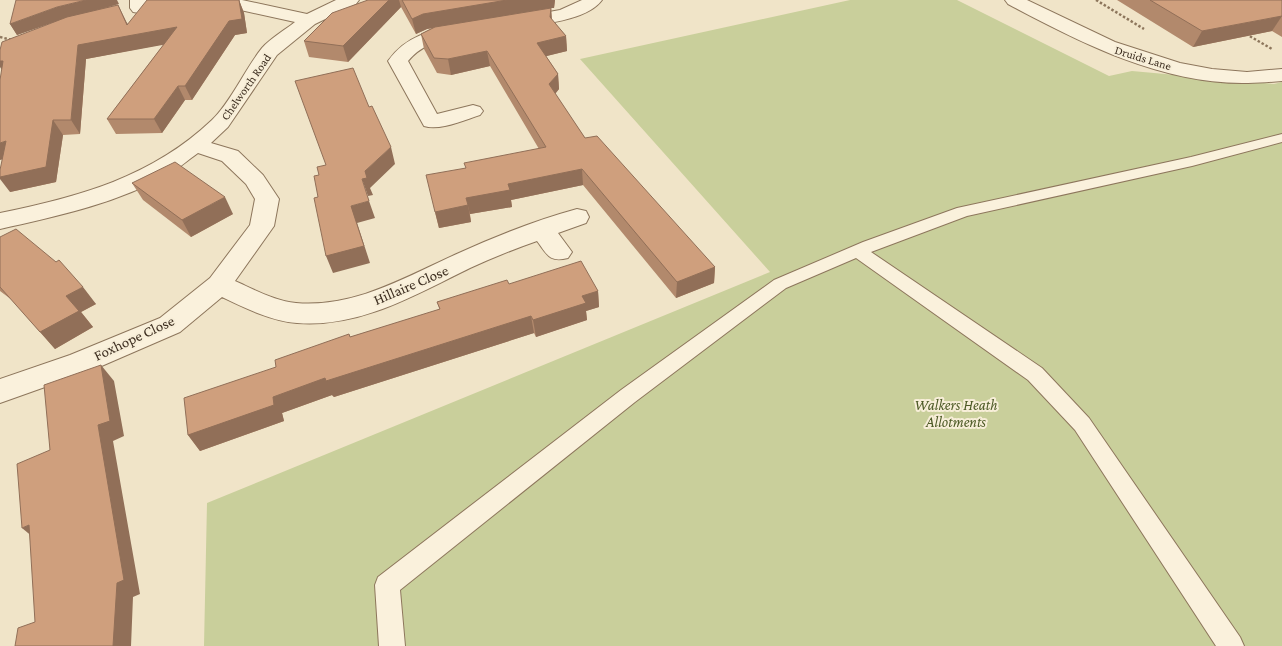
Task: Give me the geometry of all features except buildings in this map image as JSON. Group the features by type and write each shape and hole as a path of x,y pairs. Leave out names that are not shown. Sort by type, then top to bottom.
{"street":[{"name":"Chelworth Road","path":"0,221 62,208 112,192 160,170 195,146 221,123 270,51 309,20 350,0"},
{"path":"473,111 431,122 398,61 409,47 433,35 562,14 587,5 593,0"},
{"name":"Druids Lane","path":"1014,0 1108,47 1180,69 1224,76 1267,78 1282,75"},
{"path":"133,6 227,2 309,20"},
{"name":"Foxhope Close","path":"0,391 80,364 170,324 219,285 262,226 267,199 255,180 230,156 195,146"},
{"name":"Hillaire Close","path":"219,285 272,309 298,313 324,313 382,301 480,254 578,217"},
{"path":"542,230 559,252"}],"lane":[{"path":"392,646 387,585 628,396 780,284 858,251 963,212 1192,161 1282,138"},
{"path":"858,251 1035,374 1062,402 1082,424 1231,646"}],"path":[{"path":"1240,31 1272,49"},
{"path":"0,37 13,40"}],"green space":[{"name":"Walkers Heath Allotments","path":"850,0 957,0 1109,76 1132,71 1274,84 1282,82 1282,646 204,646 207,503 770,272 580,59"}]}
